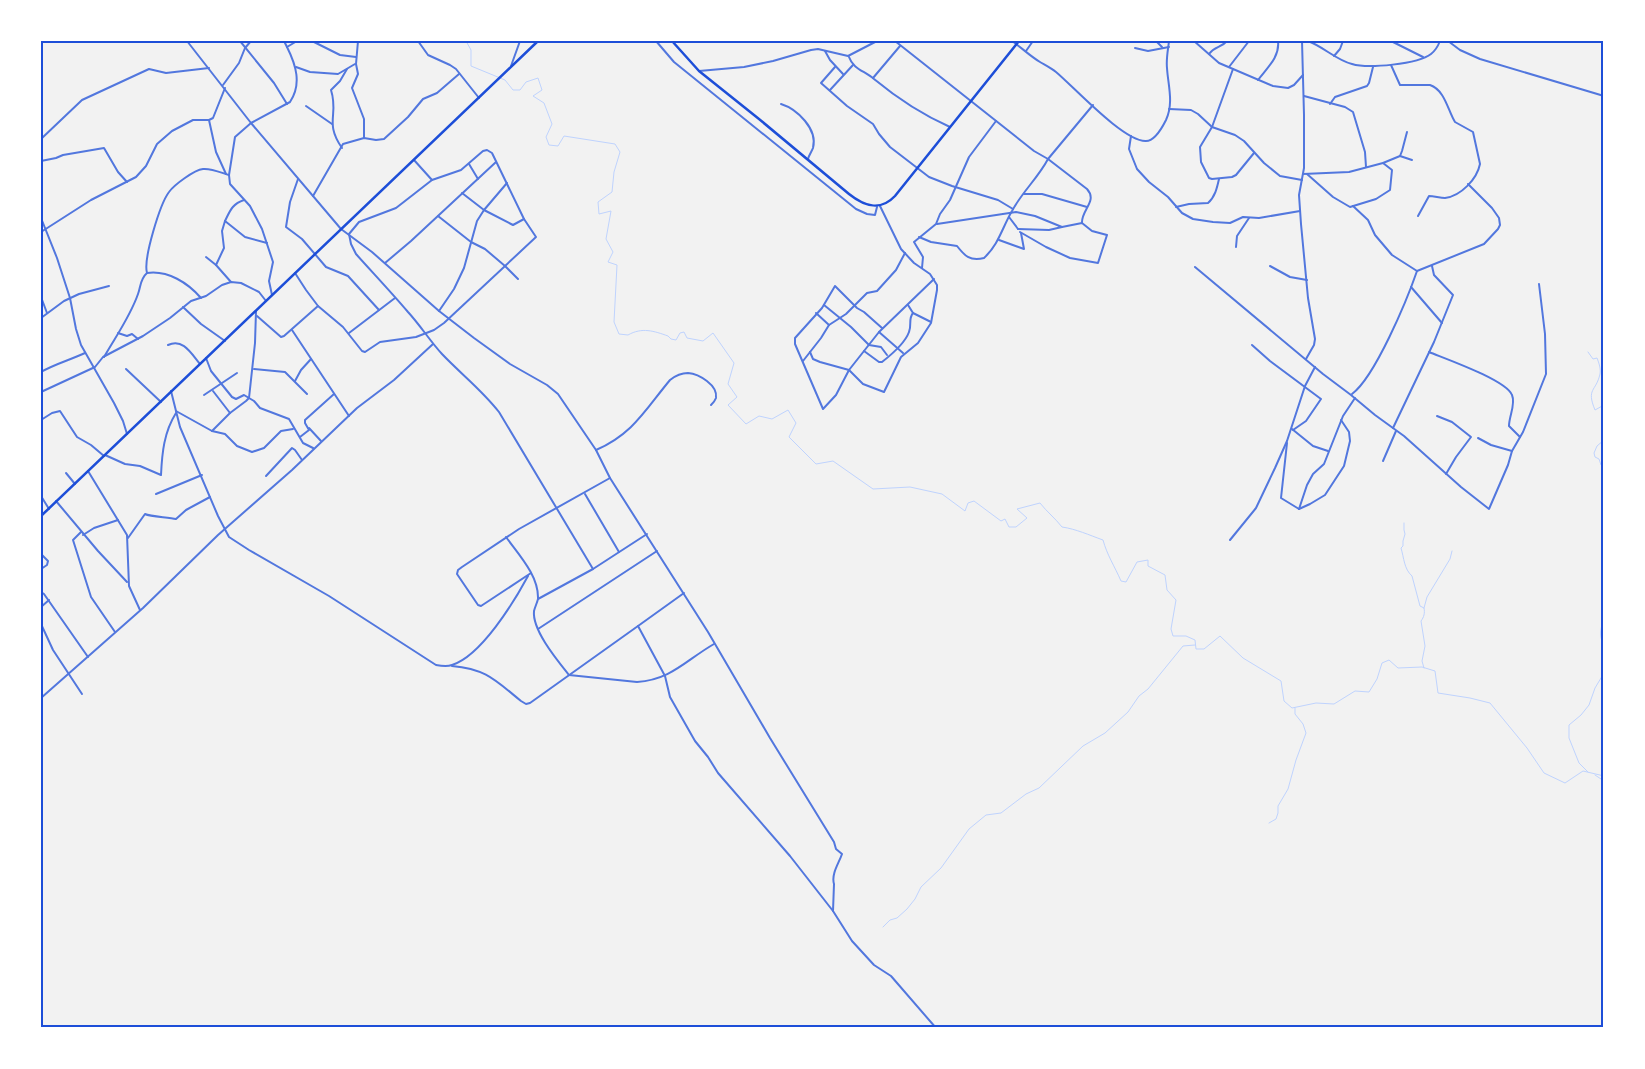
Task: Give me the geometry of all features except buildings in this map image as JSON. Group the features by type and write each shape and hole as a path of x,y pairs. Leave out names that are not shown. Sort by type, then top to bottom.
{"main road":[{"path":"41,516 538,41"},
{"path":"672,41 699,71 856,199 869,206 878,206 891,200 1018,43"}],"street":[{"path":"187,41 251,123 341,229 385,263 439,311 495,354 553,389 558,394 596,450 610,478 684,593 836,848 842,854 833,880 833,911"},
{"path":"240,41 274,84 286,104"},
{"path":"222,85 240,63 245,48 251,41"},
{"path":"228,175 235,137 251,123 290,102 294,94 297,81 296,67 284,41"},
{"path":"287,47 297,41"},
{"path":"312,41 340,55 356,57"},
{"path":"358,41 356,57 358,74 352,88 364,119 364,138"},
{"path":"418,41 428,55 450,65 479,98"},
{"path":"509,68 520,41"},
{"path":"656,41 674,62 856,209 875,215 878,206"},
{"path":"699,71 772,61 812,50 848,56 877,41"},
{"path":"895,41 1034,151 1048,159 1091,193 1092,198 1082,217 1082,223"},
{"path":"1012,41 1018,43 1026,51 1054,70 1131,136 1142,141 1152,140 1166,120 1169,109 1170,89 1166,65 1169,41"},
{"path":"1026,51 1033,41"},
{"path":"1156,41 1162,48"},
{"path":"1194,41 1220,63 1273,86 1288,88 1303,76"},
{"path":"1209,54 1214,48 1222,46 1227,41"},
{"path":"1229,67 1249,41"},
{"path":"1258,80 1276,57 1278,41"},
{"path":"1298,41 1302,41 1304,96 1303,174 1299,195 1315,339 1314,345 1306,359"},
{"path":"1308,41 1353,65 1373,67 1423,57 1432,53 1440,41"},
{"path":"1334,56 1340,49 1343,41"},
{"path":"1391,41 1423,57"},
{"path":"1448,41 1460,50 1480,59 1604,96"},
{"path":"873,78 900,46"},
{"path":"1135,48 1148,51 1169,47"},
{"path":"824,51 835,67 843,74"},
{"path":"848,56 853,65 897,97 950,128"},
{"path":"296,67 310,72 336,74 356,64"},
{"path":"1391,64 1400,85 1430,85 1434,87 1450,107 1455,122 1473,132 1480,164 1477,172 1460,192 1447,198 1429,196 1418,216"},
{"path":"830,90 853,65"},
{"path":"835,67 821,83 847,106 873,124 884,140 917,168 935,181 998,200 1013,209"},
{"path":"1330,104 1335,97 1367,86 1373,67"},
{"path":"41,140 82,100 149,69 166,73 209,68"},
{"path":"342,148 334,135 332,124 334,101 331,90 340,81 347,69"},
{"path":"1234,69 1212,127 1200,147 1202,166 1209,178 1234,177 1254,152"},
{"path":"313,196 344,143 364,138 384,139 408,117 423,99 437,93 459,74"},
{"path":"41,232 91,200 136,177 143,170 157,144 166,135 193,120 209,120 213,118 225,88"},
{"path":"1304,96 1349,108 1365,152 1366,167"},
{"path":"781,104 791,108 800,115 810,130 814,146 808,159"},
{"path":"919,237 931,242 956,246 969,259 984,258 999,240 1011,212 1048,159 1093,105"},
{"path":"306,106 332,124"},
{"path":"1169,109 1191,110 1212,127 1235,135 1244,141 1264,163 1280,176 1302,180"},
{"path":"209,120 216,152 228,175 231,187 245,199 257,217 267,243 273,262 269,282 272,296"},
{"path":"936,224 940,214 950,200 969,157 996,120"},
{"path":"1400,156 1407,132"},
{"path":"1131,136 1129,149 1137,169 1149,182 1168,197 1182,213 1193,219 1230,222 1243,217 1259,218 1300,211"},
{"path":"41,161 104,148 118,172 127,182"},
{"path":"295,273 318,306 349,333 362,351 365,352 380,342 416,337 434,330 535,239 535,234 524,219 492,153 487,150 461,170 432,180 396,208 359,222 349,234"},
{"path":"1303,174 1350,172 1400,156 1412,160"},
{"path":"414,160 432,180"},
{"path":"385,263 496,162"},
{"path":"469,163 478,180"},
{"path":"1307,174 1341,202 1348,206 1353,206 1376,199 1390,190 1392,170 1383,163"},
{"path":"147,273 149,247 169,192 189,175 204,169 228,175"},
{"path":"1176,207 1208,203 1217,188 1219,178"},
{"path":"298,179 290,202 286,227 302,239 326,267 348,276 379,310"},
{"path":"439,311 454,289 464,268 469,255 474,227 484,210 507,183"},
{"path":"1351,395 1369,375 1417,271 1484,244 1500,225 1499,218 1492,208 1468,184"},
{"path":"462,194 484,210 514,225 524,219"},
{"path":"1024,194 1042,194 1087,207"},
{"path":"216,265 224,248 222,231 226,221 233,206 245,199"},
{"path":"810,352 814,359 849,370 863,384 884,392 904,353 918,343 931,323 937,290 934,279 905,253 890,230 878,206"},
{"path":"1353,206 1368,220 1375,235 1392,255 1417,271"},
{"path":"921,268 923,258 914,244 919,237 936,224 1011,212 1035,216 1062,227"},
{"path":"438,216 471,242 485,249 518,279"},
{"path":"999,240 1024,249 1019,230 1009,217"},
{"path":"1236,247 1237,236 1249,217"},
{"path":"41,218 70,298 76,329 85,353 95,367 123,421 127,434"},
{"path":"226,221 245,237 267,243"},
{"path":"1082,223 1092,230 1107,235 1098,263 1070,258 1046,247 1019,230 1049,230 1082,223"},
{"path":"349,234 356,254 426,333 433,344 466,378 487,396 499,412 593,569"},
{"path":"803,360 822,338 829,325 840,319 867,293 877,291 896,270 905,253"},
{"path":"206,257 231,282"},
{"path":"1270,266 1290,277 1307,280"},
{"path":"1393,428 1429,352 1453,295 1434,275 1432,266"},
{"path":"1195,267 1315,367 1393,428 1488,509 1546,374 1546,334 1539,284"},
{"path":"41,392 95,367 104,357 130,313 141,280 147,273 158,272 170,275 192,289 201,298"},
{"path":"882,328 835,286 824,305 794,341 823,409 836,395 849,370 882,328 934,279"},
{"path":"104,357 162,324 191,301 201,298 222,285 231,282 241,283 259,292 266,301"},
{"path":"41,318 78,294 109,286"},
{"path":"1411,286 1442,323"},
{"path":"41,297 47,313"},
{"path":"349,333 395,297"},
{"path":"908,304 913,313 931,323"},
{"path":"824,305 851,327 868,345 881,348 888,356"},
{"path":"257,316 281,337 292,330 318,306"},
{"path":"183,308 225,341"},
{"path":"212,431 248,398 256,311"},
{"path":"816,313 829,325"},
{"path":"864,351 879,362 882,362 908,335 910,319 913,313"},
{"path":"292,330 349,416"},
{"path":"879,332 904,353"},
{"path":"118,333 127,336 132,334 138,339"},
{"path":"168,345 179,342 200,364"},
{"path":"41,698 140,611 225,529 370,397 399,375 433,344"},
{"path":"1252,345 1270,361 1321,399 1306,420 1292,429"},
{"path":"1429,352 1482,374 1512,393 1514,401 1509,426 1520,438"},
{"path":"41,372 49,367 59,366 85,353"},
{"path":"206,358 211,371 234,399 243,395 254,401 258,406 289,419 303,443 314,449"},
{"path":"295,381 301,370 312,359"},
{"path":"1230,540 1256,508 1287,441 1305,386 1315,367"},
{"path":"126,369 160,402"},
{"path":"252,369 281,370 307,394"},
{"path":"204,395 237,373"},
{"path":"596,450 626,433 670,380 676,376 687,373 699,376 709,383 714,389 716,398 711,405"},
{"path":"212,390 230,413"},
{"path":"171,391 180,427 210,497 231,539 328,596 435,664 471,668 486,673 526,704 684,593"},
{"path":"321,442 305,423 305,420 334,394"},
{"path":"1299,509 1307,485 1324,464 1346,408 1355,398"},
{"path":"41,420 52,413 60,411 77,437 91,445 104,456 125,464 140,466 161,475 163,442 176,412"},
{"path":"176,412 212,431 225,434 237,446 254,452 264,448 280,431 294,429"},
{"path":"1437,416 1452,422 1471,437 1446,474"},
{"path":"1299,509 1325,495 1344,466 1350,440 1349,432 1341,420"},
{"path":"300,437 309,428"},
{"path":"1292,429 1313,446 1328,451"},
{"path":"1383,461 1396,431"},
{"path":"1478,438 1491,445 1512,451"},
{"path":"1287,441 1282,498 1299,509"},
{"path":"266,476 292,448 302,460"},
{"path":"88,471 128,538 128,583 133,599 140,611"},
{"path":"66,473 74,484"},
{"path":"156,494 202,475"},
{"path":"530,574 481,606 478,605 457,574 462,566 506,537 610,478"},
{"path":"584,493 619,552"},
{"path":"41,496 49,508"},
{"path":"128,538 145,514 176,519 186,510 210,497"},
{"path":"56,501 82,533 128,583"},
{"path":"1483,505 1490,503"},
{"path":"115,632 95,604 88,589 73,540 82,533 118,520"},
{"path":"538,599 593,569 647,534"},
{"path":"506,537 537,585 538,599 534,610 538,629 554,656 569,675 637,682 647,681 665,676 714,644"},
{"path":"538,629 657,551"},
{"path":"41,554 48,561 47,565 41,569"},
{"path":"451,666 466,658 486,638 530,574"},
{"path":"41,592 49,600 88,657"},
{"path":"41,607 49,600"},
{"path":"41,624 53,650 82,694"},
{"path":"638,626 665,676 670,697 695,741 718,773 790,856 833,911 852,942 874,964 891,976 936,1028"}],"waterway":[{"path":"466,41 471,50 471,66 505,80 513,90 520,90 526,82 538,78 542,90 533,96 544,103 552,124 546,137 549,145 558,146 564,136 615,144 620,152 614,172 612,192 598,202 599,214 611,211 606,239 613,252 608,262 617,265 614,322 619,334 628,335 638,331 653,331 676,340 680,333 684,332 687,338 703,341 713,333 734,363 728,384 737,397 728,405 746,424 759,416 772,419 788,410 796,423 789,437 816,464 833,461 873,489 910,487 942,494 965,511 968,503 974,501 1001,521 1005,519 1009,527 1016,527 1027,518 1017,509 1040,503 1062,527 1103,540 1121,581 1126,582 1137,562 1148,560 1148,566 1165,575 1167,590 1176,600 1171,629 1173,636 1186,636 1195,640 1196,649 1204,649 1220,636 1243,658 1281,681 1284,701 1292,708 1316,703 1334,704 1355,691 1369,692 1377,679 1382,663 1389,660 1398,668 1422,667 1435,671 1438,693 1490,703 1527,748 1544,773 1565,783 1583,771 1604,776"},
{"path":"1588,352 1593,359 1597,358 1600,370 1591,398 1592,403 1595,410 1604,405"},
{"path":"1604,440 1597,446 1594,453 1604,468"},
{"path":"1604,508 1602,512 1604,516"},
{"path":"1404,523 1405,534 1401,548 1406,567 1412,576 1420,606 1424,608 1424,615 1421,621 1425,646 1422,661 1424,668"},
{"path":"1604,526 1604,542"},
{"path":"1424,608 1427,597 1450,559 1452,551"},
{"path":"1604,620 1601,627 1604,647"},
{"path":"883,927 907,909 921,887 941,868 969,829 986,815 1001,813 1026,794 1039,788 1083,746 1105,733 1128,712 1139,696 1148,689 1183,646 1195,645"},
{"path":"1588,772 1579,763 1569,738 1569,725 1589,705 1595,688 1604,673"},
{"path":"1269,823 1276,819 1278,806 1288,789 1306,733 1303,724 1295,714 1295,708"},
{"path":"1595,775 1604,781"}]}
